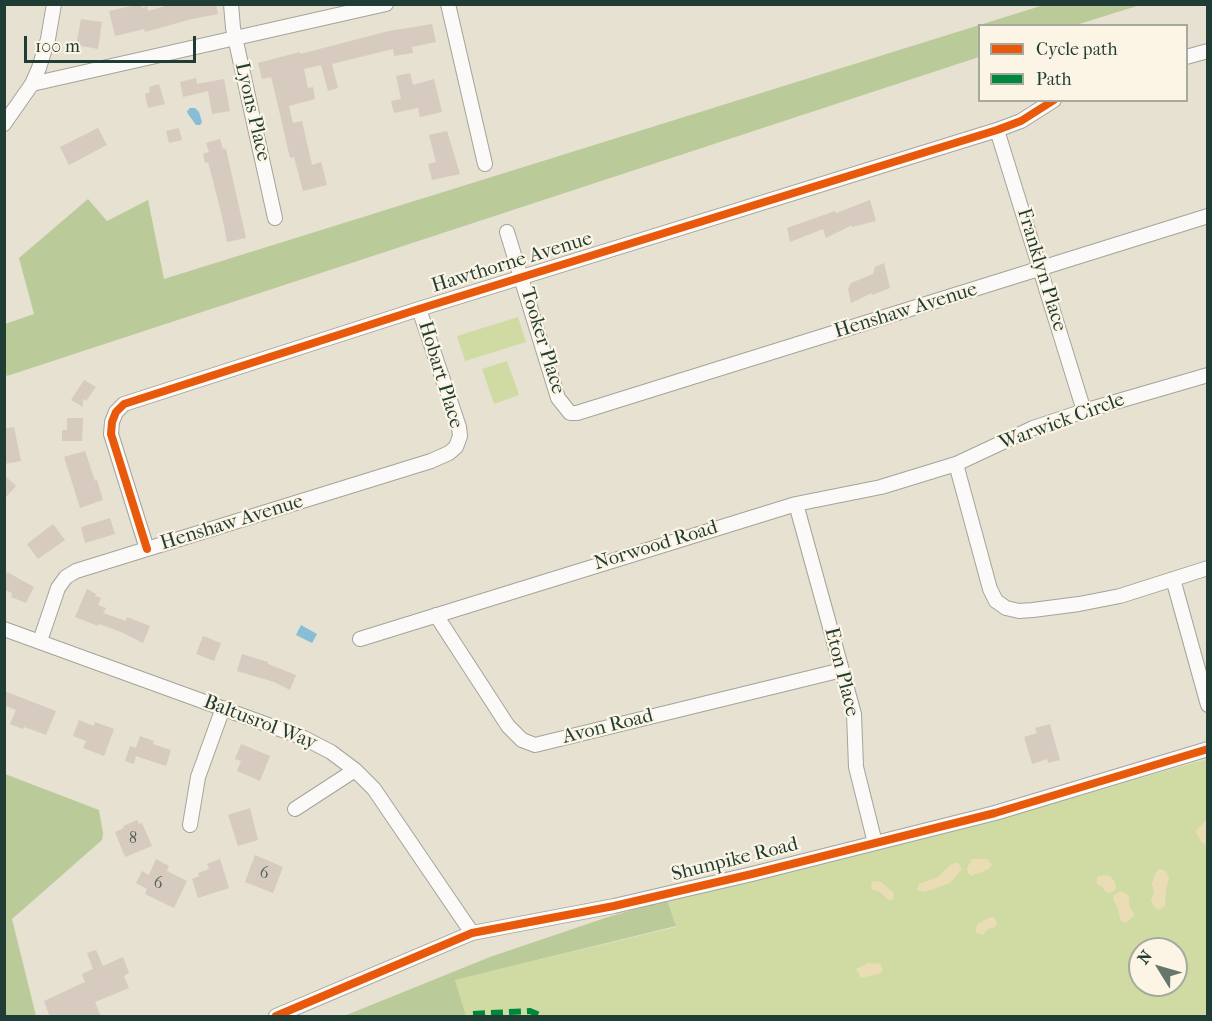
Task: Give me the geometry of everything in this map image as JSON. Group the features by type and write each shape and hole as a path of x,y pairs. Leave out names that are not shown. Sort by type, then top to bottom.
{"street":[{"path":"4,124 33,84 45,50 54,4"},
{"name":"Lyons Place","path":"231,4 235,37 275,218"},
{"path":"33,84 386,4"},
{"path":"448,4 485,164"},
{"path":"1188,56 1208,51"},
{"name":"Hawthorne Avenue","path":"147,549 111,434 111,422 116,412 124,404 419,309 997,130 1021,121 1051,102"},
{"name":"Franklyn Place","path":"997,130 1084,411"},
{"name":"Henshaw Avenue","path":"605,405 1208,216"},
{"name":"Tooker Place","path":"507,231 558,398 563,407 570,413 577,413 605,405"},
{"name":"Hobart Place","path":"419,309 459,427 460,436 456,447 449,453 431,461"},
{"name":"Warwick Circle","path":"956,464 1033,428 1208,375"},
{"name":"Henshaw Avenue","path":"40,641 58,588 66,577 76,572 431,461"},
{"path":"956,464 990,589 996,601 1006,608 1019,611 1079,604 1120,596 1208,568"},
{"name":"Norwood Road","path":"360,639 796,504 881,487 956,464"},
{"name":"Eton Place","path":"796,504 854,714 856,767 875,843"},
{"path":"1173,579 1208,705"},
{"name":"Avon Road","path":"436,615 508,726 522,740 534,745 842,670"},
{"name":"Baltusrol Way","path":"4,628 304,738 332,752 374,789 472,933"},
{"path":"190,825 198,777 223,708"},
{"name":"Shunpike Road","path":"276,1017 472,933 625,904 752,874 994,813 1208,749"},
{"path":"295,809 355,770"}],"green space":[{"path":"1047,4 1140,5 1079,24 983,24"},
{"path":"978,25 978,57 7,376 5,324 34,314 19,258 88,199 107,221 148,200 164,279"},
{"path":"518,317 526,342 465,361 457,336"},
{"path":"507,361 519,395 494,404 482,369"},
{"path":"1207,759 1207,1016 466,1016 455,980 676,927 667,900 855,856 1040,807"},
{"path":"5,774 99,810 103,833 102,840 12,919 36,1016 5,1016"},
{"path":"667,900 676,926 455,980 466,1016 344,1016 490,957 608,917"}],"sand":[{"path":"1207,819 1207,845 1201,842 1196,831"},
{"path":"972,859 988,859 992,865 987,870 971,876 967,868"},
{"path":"958,863 962,869 950,883 925,892 917,890 919,884 938,877"},
{"path":"1160,869 1166,871 1169,877 1165,906 1159,910 1154,907 1151,900 1154,892 1152,884 1156,872"},
{"path":"1110,876 1115,882 1114,891 1109,893 1097,884 1097,877"},
{"path":"872,881 881,882 893,892 894,898 890,901 880,892 871,889"},
{"path":"1121,891 1129,896 1129,906 1134,913 1127,922 1122,922 1120,919 1113,899 1114,895"},
{"path":"994,917 997,923 995,927 988,929 983,935 977,933 975,930 978,924"},
{"path":"868,963 880,964 883,970 879,974 861,978 856,969"}],"water":[{"path":"195,108 199,112 202,122 200,125 196,125 188,114 187,111"},
{"path":"301,625 317,634 312,643 296,635"}],"building":[{"path":"141,4 142,8 147,6 148,11 165,6 165,4 216,4 218,14 145,32 144,29 115,36 109,11"},
{"path":"81,19 102,22 98,49 76,45"},
{"path":"432,24 436,42 412,47 413,53 394,56 393,49 332,64 338,88 328,91 321,65 304,69 308,88 313,87 315,99 289,106 293,123 302,121 312,165 321,162 327,185 303,191 294,157 290,158 271,77 262,79 258,63 389,31"},
{"path":"410,73 413,85 434,79 442,112 420,117 418,108 394,113 391,101 401,99 396,76"},
{"path":"196,78 197,84 224,79 230,111 212,114 208,91 183,97 180,82"},
{"path":"159,84 165,104 148,108 145,94 150,92 149,87"},
{"path":"98,128 107,145 69,165 60,147"},
{"path":"179,128 182,140 169,143 166,131"},
{"path":"447,131 460,174 432,180 428,164 436,162 429,135"},
{"path":"220,139 223,149 226,149 246,238 227,242 208,162 205,163 203,154 209,152 206,143"},
{"path":"870,200 876,221 852,227 852,225 826,238 823,229 790,242 787,228"},
{"path":"884,263 890,288 851,303 848,289 851,283 873,274 875,267"},
{"path":"84,380 96,387 86,401 83,399 83,407 71,400"},
{"path":"67,418 83,418 82,441 62,441 62,430 67,430"},
{"path":"14,427 21,461 4,464 4,429"},
{"path":"85,451 103,500 80,508 64,457"},
{"path":"4,475 16,486 4,499"},
{"path":"110,518 115,534 85,543 81,527"},
{"path":"53,524 65,540 38,559 27,544"},
{"path":"7,572 34,587 26,603 11,597 12,593 4,590 4,578"},
{"path":"87,589 101,598 98,605 106,608 103,613 126,621 127,617 150,626 143,643 121,632 75,617"},
{"path":"203,636 221,643 214,661 196,654"},
{"path":"242,654 268,662 268,664 296,675 290,690 274,682 237,671"},
{"path":"4,691 56,711 46,735 10,724 16,710 4,705"},
{"path":"79,720 94,726 95,722 114,729 104,756 83,748 86,741 73,736"},
{"path":"1050,724 1060,760 1048,763 1047,759 1032,764 1024,737 1037,733 1035,728"},
{"path":"140,736 154,741 153,744 171,750 166,766 136,756 134,764 125,761 130,746 136,748"},
{"path":"241,744 270,756 260,781 237,771 241,761 235,759"},
{"path":"250,808 258,840 238,846 228,815"},
{"path":"137,820 139,824 142,823 152,846 125,857 115,832"},
{"path":"255,855 283,867 273,893 245,882"},
{"path":"156,859 169,866 167,871 187,881 174,908 145,894 147,889 136,883 142,871 149,875"},
{"path":"220,859 229,888 198,898 192,879 199,876 198,873 209,869 207,864"},
{"path":"96,950 103,966 123,957 129,973 124,976 129,988 95,1002 101,1017 50,1017 44,1001 85,982 82,974 93,969 87,953"}],"marked path":[{"path":"473,1014 530,1011 542,1016"}],"cycle path":[{"path":"147,549 111,434 116,412 124,404 419,309 997,130 1021,121 1051,102"},
{"path":"276,1016 472,933 614,906 752,874 995,813 1208,749"}]}
